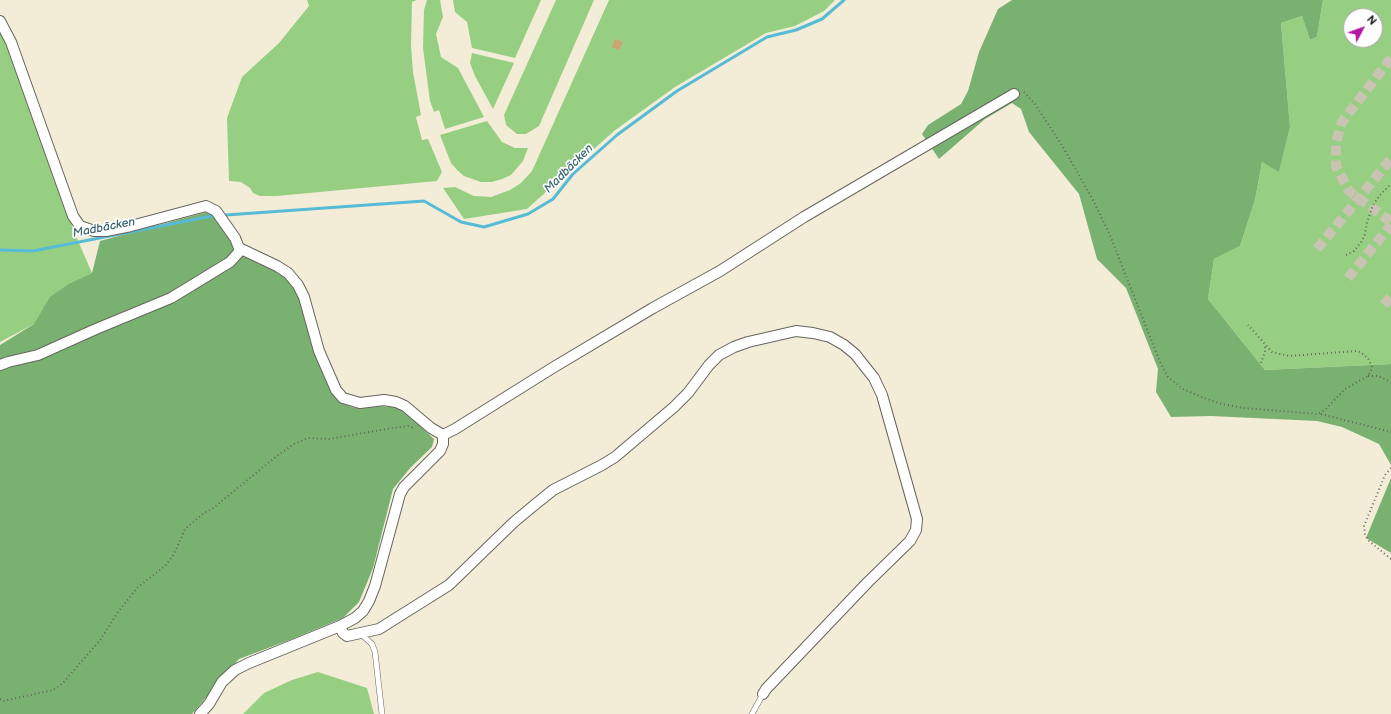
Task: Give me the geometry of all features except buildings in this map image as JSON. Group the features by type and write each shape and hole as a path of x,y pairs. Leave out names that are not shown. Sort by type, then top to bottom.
{"street":[{"path":"0,21 11,42 73,216 80,226 94,231 106,231 131,226 206,206 216,211 235,238 239,248 239,252 230,262 171,298 38,355 0,365"},
{"path":"443,435 653,308 720,271 804,217 1014,94"},
{"path":"239,248 277,266 288,273 298,285 304,297 319,351 336,390 343,398 360,403 384,400 396,402 405,406 431,428 443,435"},
{"path":"340,626 343,633 347,636 379,629 449,585 514,522 553,490 615,457 674,407 688,393 709,365 719,355 748,342 796,331 813,333 830,337 844,345 855,354 874,378 882,395 918,520 916,530 910,541 868,582 766,689 763,694"},
{"path":"200,714 209,704 222,682 235,670 340,626 355,618 363,611 375,586 400,494 404,487 440,451 443,444 443,435"}],"lane":[{"path":"361,633 372,644 375,652 382,714"},
{"path":"752,714 763,694"}],"path":[{"path":"1014,94 1023,91 1032,100 1063,148 1093,200 1109,233 1160,362 1168,377 1183,390 1222,404 1244,408 1314,415 1320,414 1391,432"},
{"path":"1346,255 1354,251 1362,241 1366,234 1367,222 1373,205 1391,184"},
{"path":"1248,325 1272,352 1289,356 1356,351 1364,355 1370,362 1372,367 1368,376 1345,390 1320,414"},
{"path":"1261,363 1266,352 1266,345"},
{"path":"1368,376 1378,376 1391,382"},
{"path":"0,699 3,701 53,690 63,683 101,639 118,612 138,588 166,565 174,554 185,528 204,513 212,509 264,465 294,444 308,438 329,439 408,426 419,429 431,428"},
{"path":"1391,468 1384,475 1364,526 1365,535 1369,541 1391,559"}],"green space":[{"path":"307,0 417,0 412,2 411,45 413,72 421,115 416,117 422,140 428,139 442,172 437,181 277,196 260,196 253,193 250,188 241,182 229,181 227,118 242,77 279,43 309,6"},
{"path":"427,0 440,0 443,17 436,34 441,57 458,68 484,117 445,129 439,110 434,112 430,101 423,48 424,10"},
{"path":"453,0 541,0 515,58 472,48 467,22 455,12"},
{"path":"556,0 594,0 539,126 526,134 517,134 506,125 504,115"},
{"path":"609,0 835,0 824,11 795,26 766,33 675,87 614,131 527,209 464,219 443,188 455,187 474,196 491,197 510,190 521,183 532,171"},
{"path":"1012,0 1323,0 1317,37 1310,40 1302,16 1281,23 1290,127 1279,172 1262,162 1255,200 1240,246 1214,259 1208,299 1265,370 1391,364 1391,465 1379,444 1342,427 1317,421 1211,416 1171,417 1156,392 1158,369 1126,288 1097,259 1079,194 1029,132 1021,109 1012,103 985,119 939,159 922,134 928,125 961,104 968,91 979,52 998,9"},
{"path":"1323,0 1391,0 1391,364 1265,370 1208,299 1214,259 1240,246 1255,200 1262,162 1279,171 1290,127 1281,23 1302,16 1310,40 1317,37"},
{"path":"0,30 7,42 66,204 72,227 92,273 70,283 34,324 0,342"},
{"path":"472,53 514,63 493,109 475,76 470,63"},
{"path":"487,121 502,142 515,148 528,148 523,161 511,175 492,182 481,182 464,176 457,170 451,163 440,135"},
{"path":"207,212 213,214 226,231 236,250 235,255 245,257 272,268 285,276 299,292 319,362 328,386 341,403 355,408 376,406 396,407 406,413 434,439 432,447 411,467 393,489 373,568 359,602 343,618 239,659 192,714 0,714 0,345 34,324 50,297 70,283 92,273 100,241"},
{"path":"1391,478 1391,553 1366,538"},
{"path":"318,672 367,688 374,714 243,714 264,693 292,680"}],"waterway":[{"name":"Madbäcken","path":"226,215 424,201 461,222 484,227 528,214 553,199 573,174 617,135 677,91 767,37 796,30 822,19 844,0"},
{"name":"Madbäcken","path":"0,250 33,251 212,216"}],"tunnel":[{"path":"1391,58 1342,122 1336,143 1336,166 1349,191 1391,222"},
{"path":"1317,249 1391,159"},
{"path":"1348,278 1391,225"},
{"path":"1384,305 1391,296"}]}
